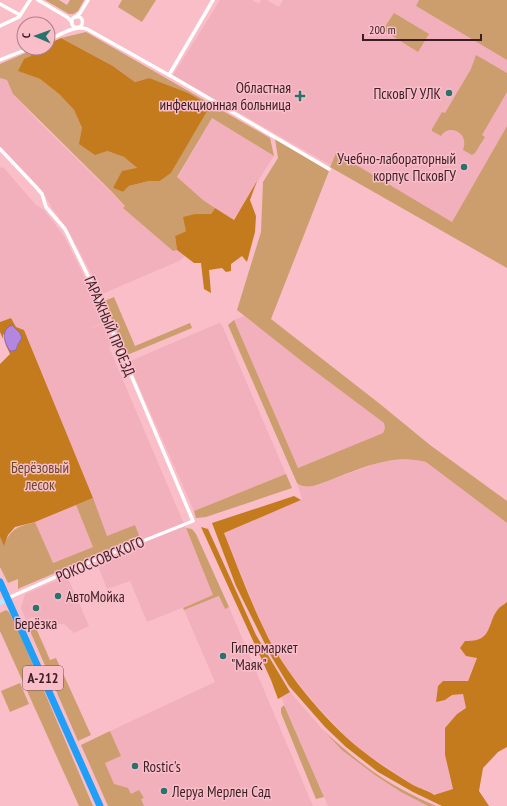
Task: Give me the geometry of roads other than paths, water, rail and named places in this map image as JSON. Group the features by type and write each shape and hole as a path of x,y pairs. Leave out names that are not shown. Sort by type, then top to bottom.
{"highway":[{"name":"А-212","path":"0,582 100,806"}],"main road":[{"path":"0,603 8,598"}],"street":[{"path":"0,26 19,17 30,0"},
{"path":"38,0 73,20 80,18"},
{"path":"66,32 88,0"},
{"path":"169,75 213,0"},
{"path":"0,4 20,15"},
{"path":"80,13 80,18 87,29"},
{"path":"73,20 74,27 87,29 169,75 329,169"},
{"path":"56,36 82,26 83,22"},
{"path":"0,60 16,54"},
{"name":"ГАРАЖНЫЙ ПРОЕЗД","path":"0,149 42,194 46,207 65,229 69,236 95,290 193,521"},
{"name":"РОКОССОВСКОГО","path":"8,598 78,567 193,521"}],"place":[{"name":"ПсковГУ УЛК","path":"449,93"},
{"name":"Областная инфекционная больница","path":"300,96"},
{"name":"Учебно-лабораторный корпус ПсковГУ","path":"464,167"},
{"name":"АвтоМойка","path":"58,596"},
{"name":"Берёзка","path":"36,608"},
{"name":"Гипермаркет \"Маяк\"","path":"223,656"},
{"name":"Rostic's","path":"135,766"},
{"name":"Леруа Мерлен Сад","path":"164,791"}],"park label":[{"name":"Берёзовый лесок","path":"40,476"}]}
